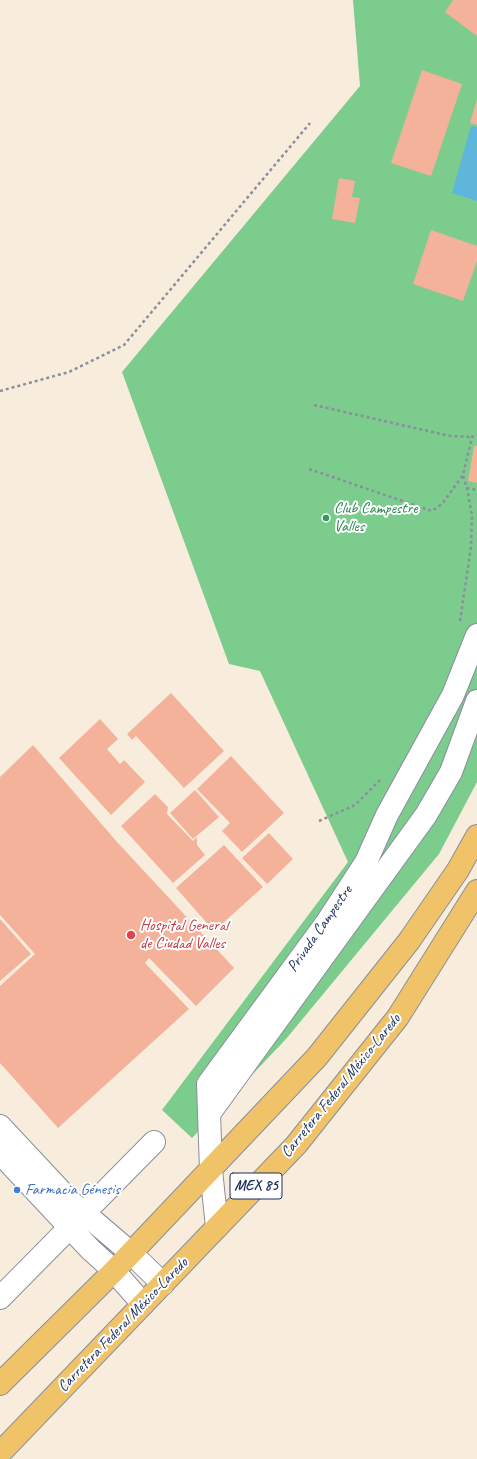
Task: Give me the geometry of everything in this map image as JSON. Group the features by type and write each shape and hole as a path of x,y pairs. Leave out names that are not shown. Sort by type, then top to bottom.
{"main road":[{"name":"MEX 85","path":"0,1384 114,1271 318,1057 409,941 458,870 477,836"},
{"name":"Carretera Federal México-Laredo","path":"0,1453 296,1145 398,1017 477,891"}],"street":[{"name":"Privada Campestre","path":"217,1228 211,1170 208,1084 327,922 366,862 387,815 453,695 468,632"},
{"path":"209,1114 426,815 451,772 477,701"},
{"path":"0,1126 70,1201 77,1221 114,1271 143,1304"},
{"path":"0,1298 154,1142"},
{"path":"0,1153 77,1221 131,1253 163,1284"}],"path":[{"path":"0,391 69,372 124,345 310,123"},
{"path":"314,405 450,436 472,437 477,435"},
{"path":"309,469 432,511 442,504 463,475 472,437"},
{"path":"463,475 472,516 468,632"},
{"path":"467,488 477,490"},
{"path":"319,821 355,805 384,776"}],"green space":[{"name":"Club Campestre Valles","path":"353,0 477,0 477,782 439,854 286,1039 192,1138 162,1110 348,862 260,671 229,664 122,372 360,86"}],"water":[{"path":"471,126 477,127 477,201 452,193"}],"building":[{"path":"453,0 477,0 477,36 445,12"},
{"path":"422,70 462,84 431,176 391,163"},
{"path":"477,99 477,125 470,123"},
{"path":"339,178 355,181 352,197 360,198 355,223 332,219"},
{"path":"431,230 477,246 477,261 463,301 413,284"},
{"path":"474,446 477,446 477,483 468,481"},
{"path":"171,693 224,751 184,788 136,736 132,740 127,734"},
{"path":"100,719 118,739 107,749 120,764 124,760 145,782 111,815 59,758"},
{"path":"33,745 118,843 234,968 196,1006 149,958 145,963 189,1009 58,1128 0,1063 0,986 35,954 0,915 0,777"},
{"path":"231,756 284,813 242,852 222,831 230,823 197,789"},
{"path":"195,790 219,817 193,839 170,813"},
{"path":"155,794 168,807 167,814 193,841 197,837 197,845 205,855 173,883 121,826"},
{"path":"269,833 293,859 267,884 242,858"},
{"path":"224,845 263,887 214,931 176,888"},
{"path":"0,919 31,954 0,981"}],"place":[{"name":"Club Campestre Valles","path":"326,518"},
{"name":"Hospital General de Ciudad Valles","path":"131,935"},
{"name":"Farmacia Génesis","path":"17,1190"}]}
